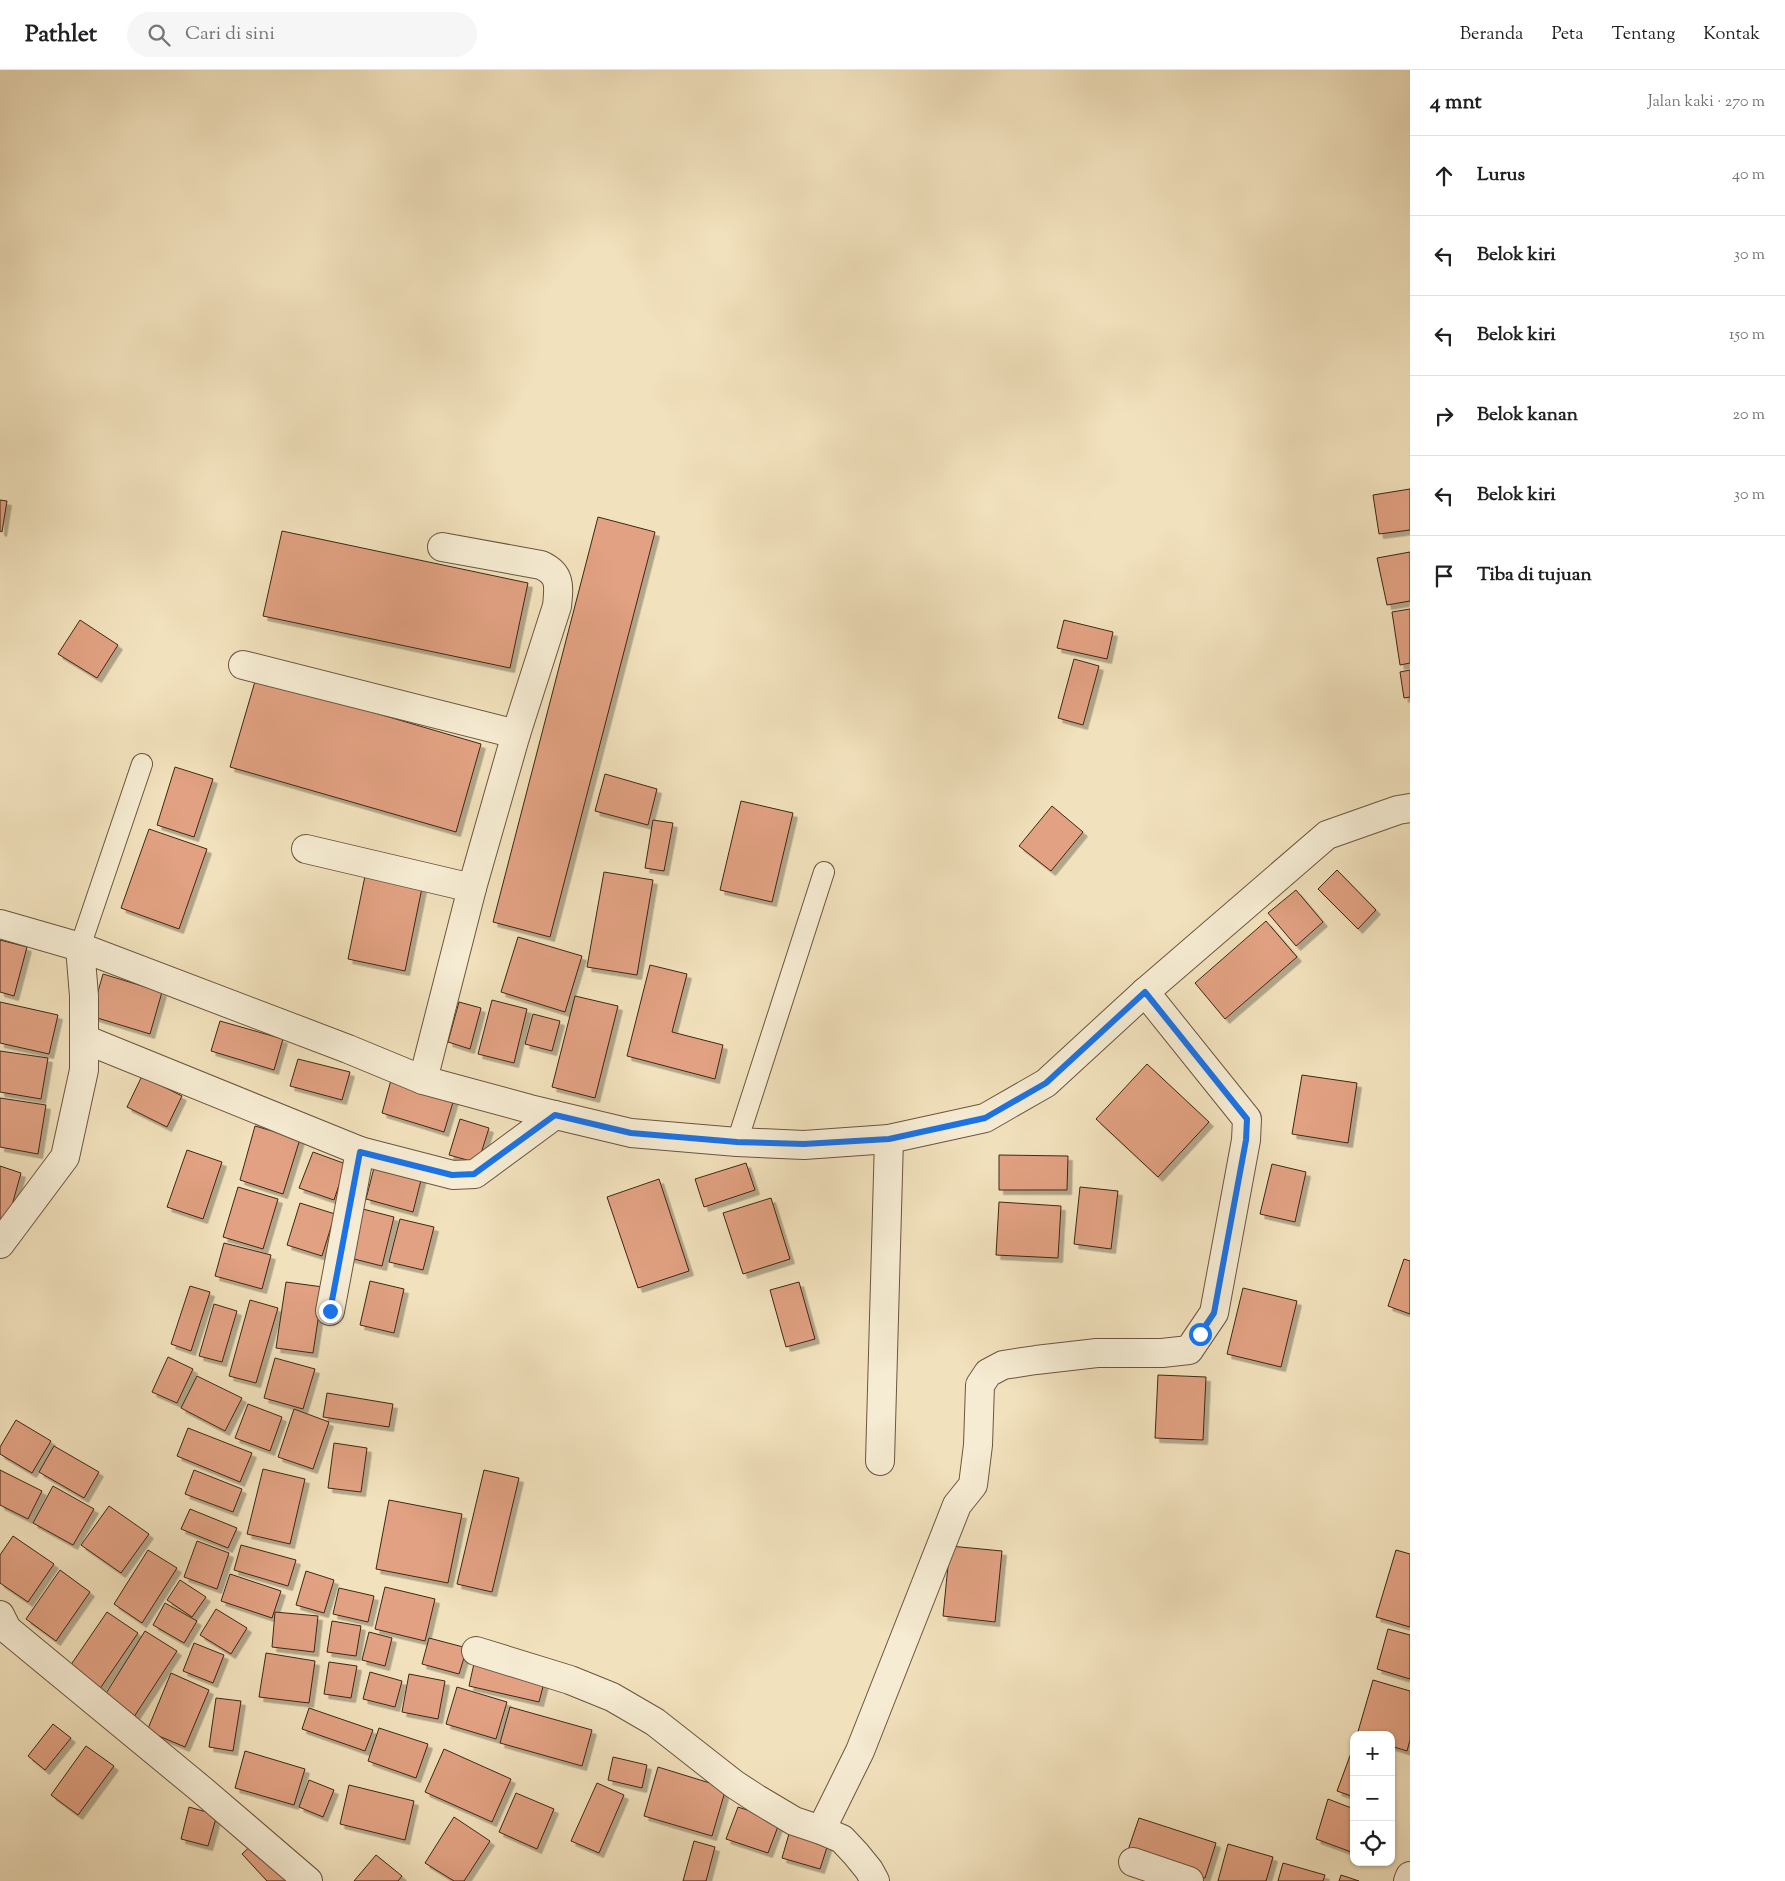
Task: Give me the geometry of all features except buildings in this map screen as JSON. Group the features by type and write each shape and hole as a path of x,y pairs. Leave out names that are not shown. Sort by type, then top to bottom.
{"street":[{"path":"423,1080 472,888 516,734 557,606 559,591 557,578 551,570 541,565 442,547"},
{"path":"243,665 516,734"},
{"path":"0,924 80,947 423,1080 555,1115 631,1133 737,1142 804,1144 889,1139 985,1118 1046,1083 1145,992 1327,835 1398,810 1410,808"},
{"path":"306,849 472,888"},
{"path":"0,1244 65,1157 84,1070 84,996 80,947"},
{"path":"821,1830 860,1751 957,1506 973,1485 978,1445 980,1385 988,1373 1003,1365 1036,1360 1097,1354 1162,1353 1189,1350 1214,1313 1246,1140 1247,1119 1145,992"},
{"path":"84,1039 360,1152 452,1175 474,1174 555,1115"},
{"path":"880,1461 889,1139"},
{"path":"330,1311 360,1152"},
{"path":"0,1616 7,1629 202,1790 308,1881"},
{"path":"476,1652 570,1680 612,1697 655,1722 734,1784 757,1799 794,1821 842,1839 865,1864 875,1881"},
{"path":"1133,1862 1189,1881"},
{"path":"1408,1881 1410,1876"}],"lane":[{"path":"80,947 142,764"},
{"path":"737,1142 824,872"}],"route":[{"path":"330,1311 360,1152 452,1175 464,1176 474,1174 555,1115 631,1133 737,1142 804,1144 889,1139 985,1118 1046,1083 1145,992 1247,1119 1246,1140 1214,1313 1200,1334"}]}
